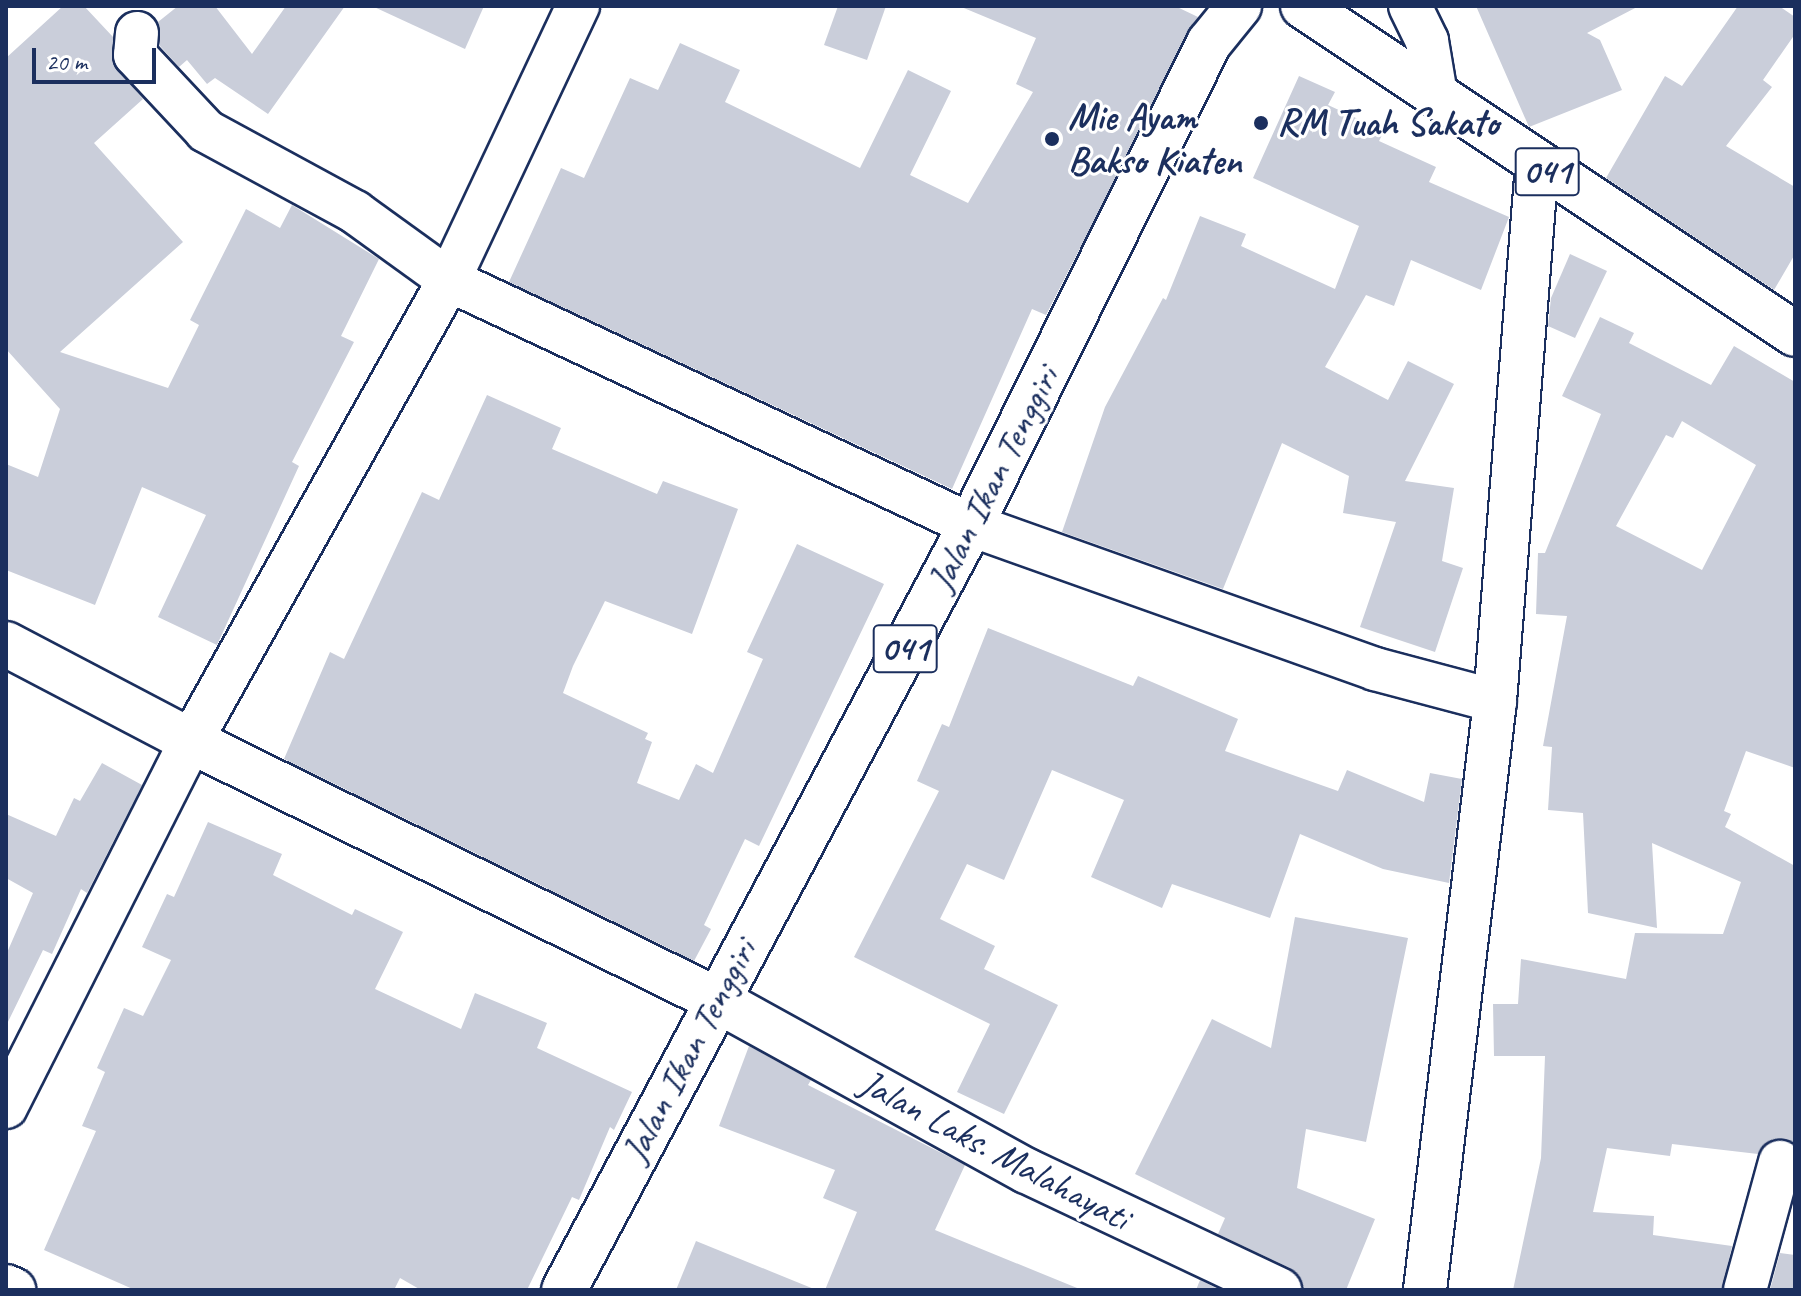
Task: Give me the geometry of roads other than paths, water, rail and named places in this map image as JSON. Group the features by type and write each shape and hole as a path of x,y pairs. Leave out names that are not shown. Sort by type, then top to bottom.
{"main road":[{"name":"Jalan Ikan Tenggiri","path":"564,1290 715,999 971,525 1209,43 1239,6"},
{"name":"041","path":"1303,6 1537,165 1795,334"},
{"name":"Jalan Laks. Malahayati","path":"6,644 191,741 715,999 1027,1171 1279,1290"},
{"path":"6,1287 13,1290"}],"street":[{"path":"6,1107 191,741 449,280 578,6"},
{"path":"1410,6 1427,41 1436,95"},
{"path":"137,33 135,55 206,131 355,212 449,280 971,525 1375,669 1495,701"},
{"path":"1425,1290 1495,701 1537,165"},
{"path":"1745,1290 1780,1162"}],"place":[{"name":"RM Tuah Sakato","path":"1261,123"},
{"name":"Mie Ayam Bakso Kiaten","path":"1052,139"}]}
